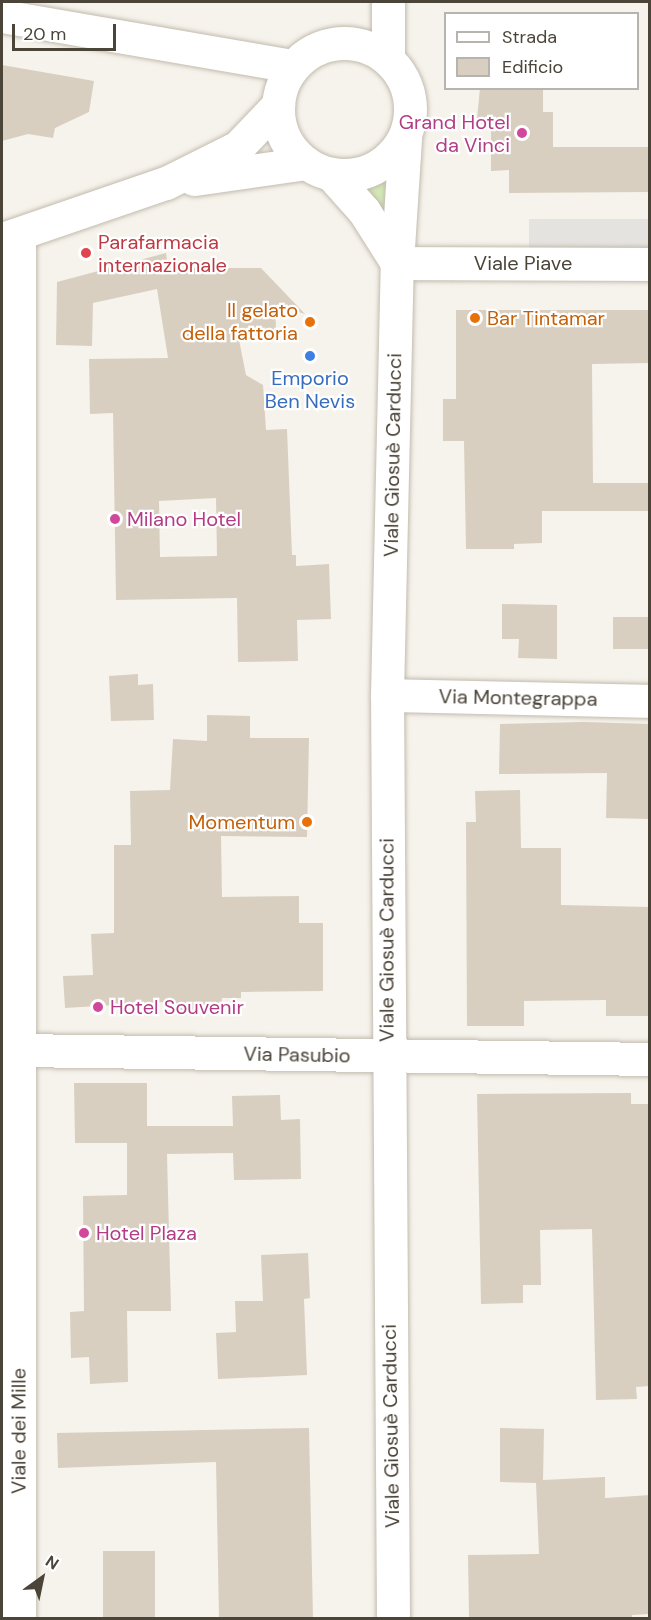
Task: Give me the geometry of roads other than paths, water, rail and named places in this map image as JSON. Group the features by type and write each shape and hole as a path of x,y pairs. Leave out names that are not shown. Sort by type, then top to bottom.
{"street":[{"path":"388,2 388,58"},
{"path":"2,16 292,66"},
{"path":"166,183 318,169 353,175 374,169 391,156 405,138 411,117 410,95 402,75 388,58 370,47 349,42 328,44 308,52 292,66 282,85 278,105 280,128 290,148 318,169 364,211 397,262"},
{"path":"10,237 166,183 238,147 278,105"},
{"name":"Viale Giosuè Carducci","path":"393,1618 387,1056 387,695 397,262 405,138"},
{"name":"Viale dei Mille","path":"10,237 19,1618"},
{"name":"Viale Piave","path":"397,262 650,264"},
{"name":"Via Montegrappa","path":"387,695 650,701"},
{"name":"Via Pasubio","path":"17,1050 650,1059"}],"place":[{"name":"Grand Hotel da Vinci","path":"522,133"},
{"name":"Parafarmacia internazionale","path":"86,253"},
{"name":"Bar Tintamar","path":"475,318"},
{"name":"Il gelato della fattoria","path":"310,322"},
{"name":"Emporio Ben Nevis","path":"310,356"},
{"name":"Milano Hotel","path":"115,519"},
{"name":"Momentum","path":"307,822"},
{"name":"Hotel Souvenir","path":"98,1007"},
{"name":"Hotel Plaza","path":"84,1233"}]}
